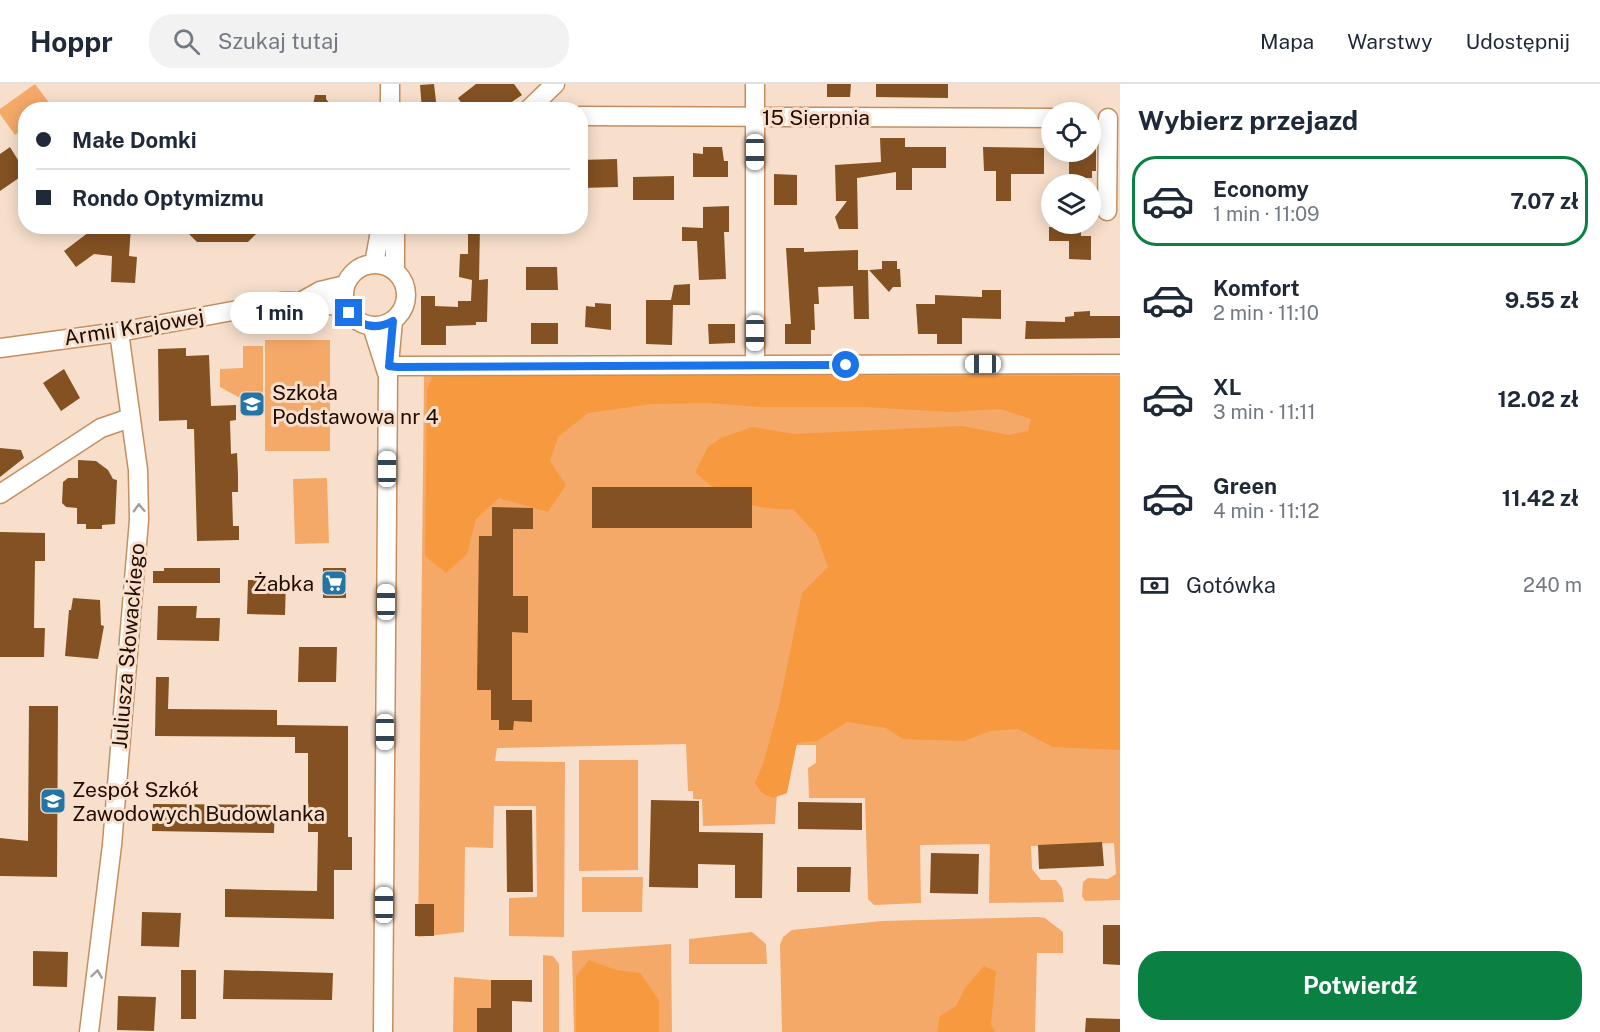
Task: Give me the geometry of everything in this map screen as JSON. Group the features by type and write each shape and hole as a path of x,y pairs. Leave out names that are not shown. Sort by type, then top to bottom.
{"street":[{"path":"390,84 390,102"},
{"path":"536,102 555,84"},
{"path":"755,84 755,365"},
{"name":"15 Sierpnia","path":"588,116 1041,118"},
{"path":"1106,118 1107,211"},
{"path":"374,264 380,234"},
{"path":"395,234 395,271 404,284 406,301 393,321 372,326 354,319 345,306 345,285 356,269 374,264 395,271"},
{"name":"Armii Krajowej","path":"304,300 320,291 345,285"},
{"name":"Armii Krajowej","path":"0,348 119,332 281,302 304,300 322,306 345,306"},
{"path":"383,1032 389,370 393,321"},
{"path":"372,326 389,370"},
{"name":"Juliusza Słowackiego","path":"89,1032 112,844 140,520 138,470 119,332"},
{"path":"389,370 755,365 1120,364"},
{"path":"0,494 101,428 130,418"}],"shaded area":[{"path":"35,84 48,102 18,102 18,133 15,135 0,114 0,109"},
{"path":"265,340 330,340 330,451 265,451"},
{"path":"243,346 263,346 263,397 240,398 220,387 220,369 243,368"},
{"path":"1120,371 1120,900 1085,901 1082,896 1083,882 1088,878 1108,879 1116,874 1114,843 1031,846 1032,869 1041,880 1056,880 1062,888 1064,902 989,903 990,844 920,845 921,903 874,905 868,899 865,798 809,798 808,768 816,763 816,745 780,745 775,824 703,826 702,799 693,799 693,791 688,791 686,744 497,748 495,761 565,762 564,937 509,936 509,898 537,897 536,806 494,806 493,848 465,847 464,932 418,937 424,376"},
{"path":"433,376 1120,376 1120,750 1053,747 1018,729 990,731 964,741 903,739 886,728 847,722 817,741 797,743 787,793 773,798 762,793 755,783 763,764 779,706 802,593 828,567 816,534 793,509 765,508 740,501 716,489 695,472 708,447 721,438 752,427 795,434 962,426 1009,435 1028,431 1031,419 1000,409 951,412 863,407 759,407 709,403 652,404 588,413 558,437 550,461 566,485 548,512 499,498 476,519 467,554 446,573 425,556 427,389"},
{"path":"327,478 329,543 295,544 293,479"},
{"path":"579,760 638,760 638,870 579,871"},
{"path":"582,877 643,877 642,912 582,912"},
{"path":"1045,918 1063,932 1063,953 1037,953 1035,1032 782,1032 780,945 783,937 792,930 882,921"},
{"path":"752,932 766,944 767,964 689,964 689,939"},
{"path":"671,944 672,1032 574,1032 572,951"},
{"path":"543,955 553,956 559,964 559,1032 543,1032"},
{"path":"589,960 616,970 640,973 659,1000 659,1032 576,1032 576,976"},
{"path":"984,966 996,971 991,1025 995,1032 937,1032 940,1016 956,1006 965,988"},
{"path":"454,977 491,980 491,1008 477,1032 453,1032"}],"building":[{"path":"434,84 436,102 421,102 420,85"},
{"path":"476,84 514,84 522,95 512,102 461,102 458,98"},
{"path":"827,84 851,84 850,97 827,97"},
{"path":"876,84 948,84 948,98 876,97"},
{"path":"315,95 326,95 328,102 314,102"},
{"path":"880,138 905,138 905,147 946,147 946,168 912,168 912,190 896,190 896,172 857,178 858,229 839,229 835,217 847,201 836,201 835,165 881,162"},
{"path":"10,147 18,160 18,179 0,191 0,154"},
{"path":"703,147 722,147 724,161 728,161 728,177 693,177 693,153 703,154"},
{"path":"983,147 1041,148 1044,174 1011,174 1011,201 996,201 996,171 984,171"},
{"path":"617,159 618,187 588,188 588,160"},
{"path":"1069,162 1096,162 1096,171 1092,171 1092,174 1069,174"},
{"path":"774,174 797,175 797,205 774,205"},
{"path":"674,176 674,200 633,200 633,177"},
{"path":"729,206 729,232 724,232 726,279 699,280 697,241 682,241 682,227 703,228 703,207"},
{"path":"86,234 130,234 129,256 137,257 135,283 111,282 112,256 94,254 76,267 64,251"},
{"path":"189,234 256,234 248,242 197,242"},
{"path":"468,234 480,234 479,280 488,279 487,322 476,322 476,325 446,326 446,345 421,345 421,296 435,296 435,306 458,307 458,301 471,301 472,280 459,277 460,254 468,254"},
{"path":"1049,234 1091,236 1091,260 1069,259 1069,241 1049,241"},
{"path":"786,248 804,248 804,252 858,250 858,270 868,270 869,319 854,319 853,286 818,287 819,304 814,304 815,330 811,330 811,344 785,344 785,324 791,324"},
{"path":"882,261 897,261 901,287 893,287 889,292 869,270 882,269"},
{"path":"526,267 557,267 558,290 526,290"},
{"path":"690,284 690,305 673,305 672,345 646,344 646,300 671,300 674,285"},
{"path":"982,290 1001,290 1001,319 962,318 962,344 937,344 937,334 918,334 916,304 935,304 935,295 982,297"},
{"path":"595,303 611,304 611,330 585,327 586,306 595,307"},
{"path":"1090,311 1090,316 1120,316 1120,338 1025,339 1026,321 1065,322 1065,317 1074,316 1074,312"},
{"path":"531,323 558,323 558,344 531,344"},
{"path":"708,324 735,324 735,343 709,344"},
{"path":"186,348 186,356 209,355 211,406 236,405 236,420 230,421 231,454 237,453 238,475 238,492 232,492 233,526 239,526 239,540 197,541 194,429 187,429 187,420 159,421 158,349"},
{"path":"64,369 80,398 61,411 43,383"},
{"path":"0,448 21,450 24,458 0,477"},
{"path":"78,460 96,461 108,470 113,479 117,480 115,524 102,525 102,529 86,529 86,524 77,524 77,508 66,507 62,503 63,482 68,478 78,478"},
{"path":"592,487 752,487 752,528 592,528"},
{"path":"492,507 533,508 533,529 513,529 513,596 528,596 528,633 512,632 512,700 532,700 532,722 514,721 513,730 499,730 499,720 491,720 491,690 477,690 479,536 492,536"},
{"path":"0,532 45,533 45,561 35,561 34,628 45,628 44,657 0,657"},
{"path":"164,568 220,568 220,583 153,583 153,571 164,571"},
{"name":"Żabka","path":"323,568 346,568 346,598 323,598"},
{"path":"248,580 286,580 285,615 247,614"},
{"path":"73,598 100,600 101,625 104,626 98,659 65,656 69,610 71,610"},
{"path":"158,606 197,606 196,618 220,618 219,641 157,640"},
{"path":"299,647 337,647 336,682 298,682"},
{"path":"156,677 169,677 168,709 277,710 277,725 348,726 348,837 352,837 352,870 334,870 334,919 225,917 225,889 317,891 318,832 308,832 308,753 295,753 295,737 155,736"},
{"path":"29,706 58,706 57,877 0,876 0,838 28,841"},
{"path":"651,800 699,801 699,832 763,833 762,898 735,898 735,865 698,864 698,888 649,887"},
{"path":"798,802 862,803 862,830 798,829"},
{"path":"153,804 275,805 274,833 152,831"},
{"path":"506,810 532,810 533,892 507,892"},
{"path":"1102,842 1104,866 1039,869 1038,845"},
{"path":"931,853 979,854 978,894 930,893"},
{"path":"797,867 851,867 850,892 797,892"},
{"path":"415,904 434,904 434,936 415,936"},
{"path":"142,912 181,913 179,947 141,946"},
{"path":"1103,925 1120,925 1120,965 1103,964"},
{"path":"33,951 68,952 67,987 33,986"},
{"path":"181,970 196,970 196,1019 181,1019"},
{"path":"224,970 333,973 332,1000 223,999"},
{"path":"491,980 532,980 532,1002 512,1001 512,1032 477,1032 477,1008 491,1008"},
{"path":"118,996 156,997 154,1031 117,1030"},
{"path":"1086,1018 1120,1019 1120,1032 1085,1032"}],"place":[{"name":"Szkoła Podstawowa nr 4","path":"252,404"},
{"name":"Żabka","path":"334,583"},
{"name":"Zespół Szkół Zawodowych Budowlanka","path":"53,801"}],"route":[{"path":"349,313 361,324 369,326 385,325 393,321 393,344 389,366 397,367 846,365"}]}
